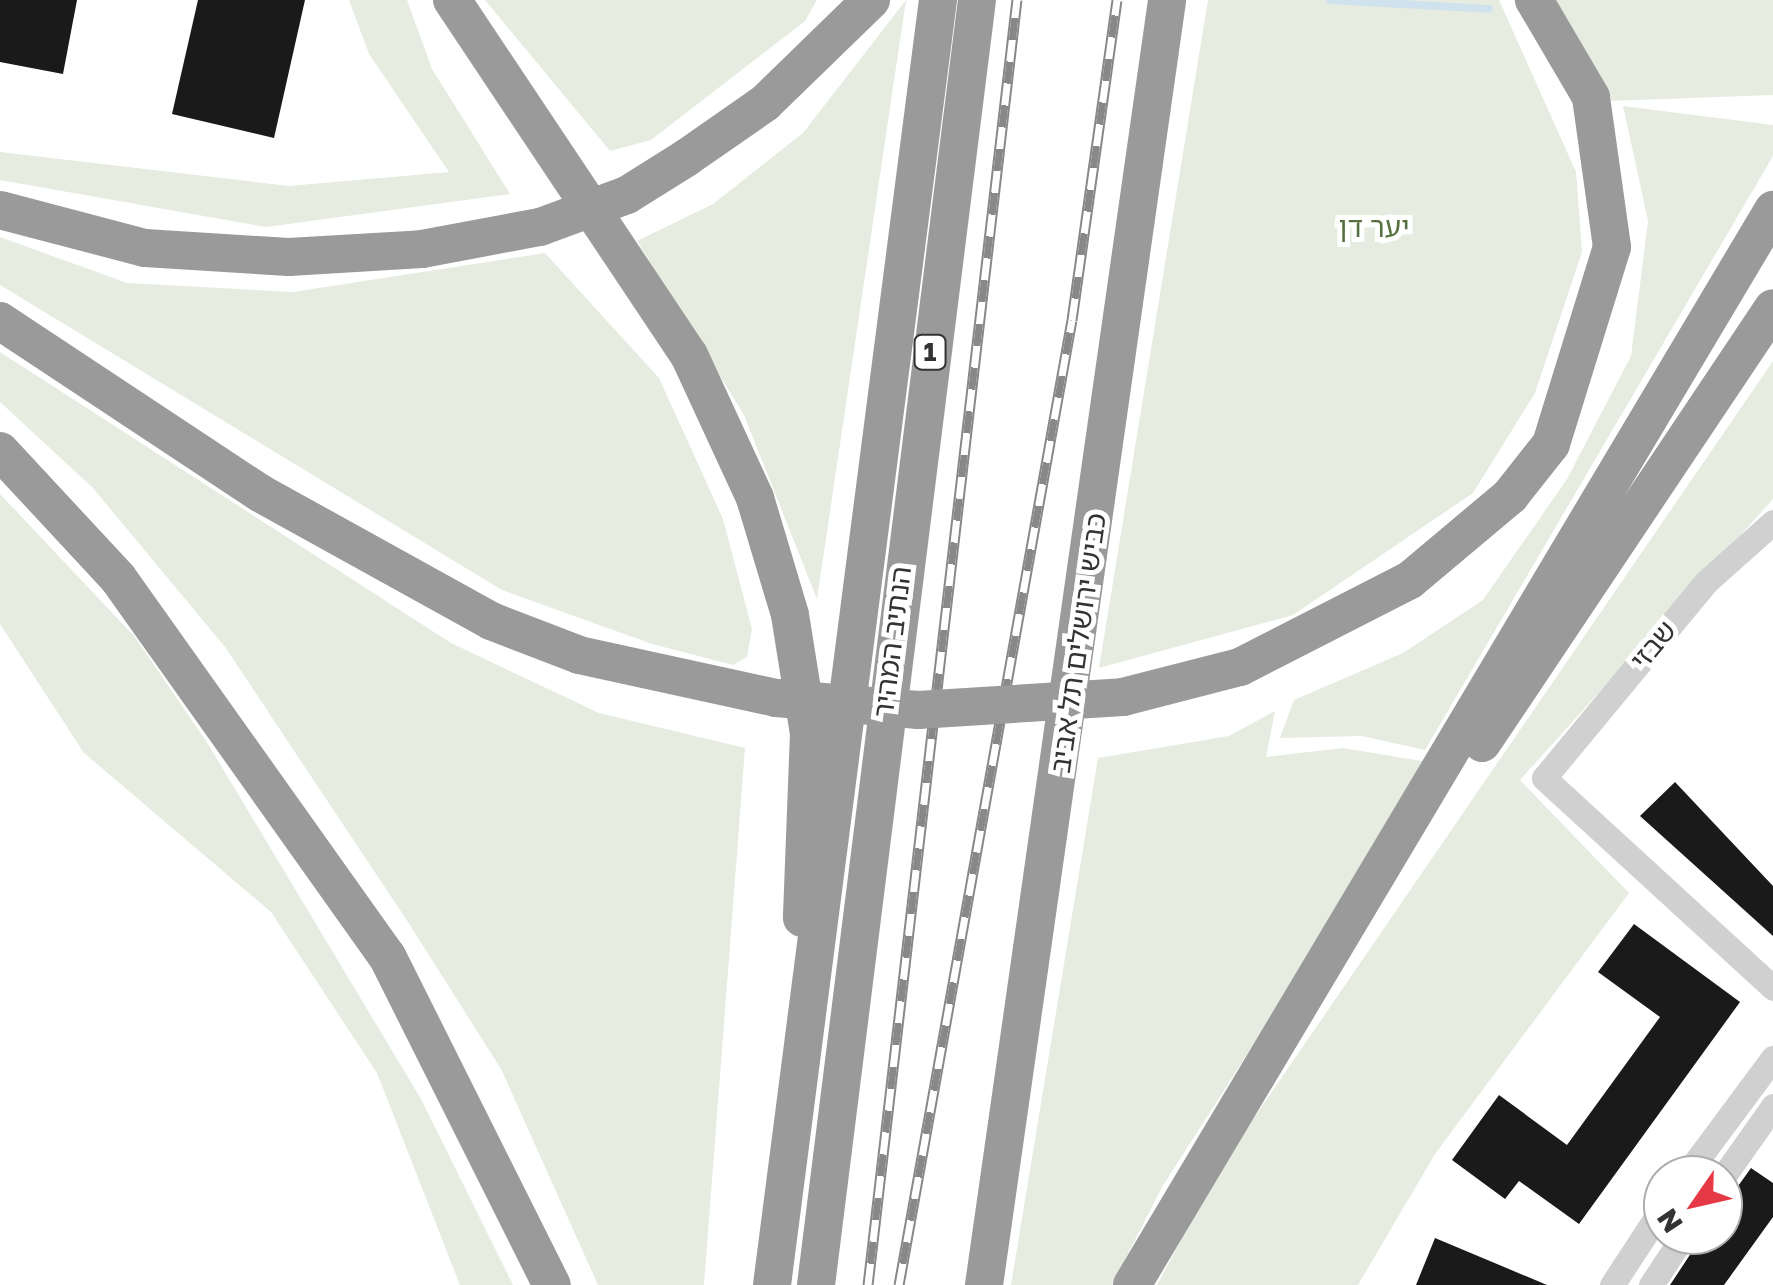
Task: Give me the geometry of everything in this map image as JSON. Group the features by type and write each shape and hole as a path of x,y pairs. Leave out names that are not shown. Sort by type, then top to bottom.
{"highway":[{"path":"452,0 689,355 755,498 790,615 809,734 794,1143"},
{"path":"0,210 145,248 289,257 422,249 540,227 627,195 686,158 766,102 870,0"},
{"name":"1","path":"772,1285 794,1143 938,0"},
{"name":"הנתיב המהיר","path":"816,1285 977,0"},
{"name":"כביש ירושלים תל אביב","path":"984,1285 1166,0"},
{"path":"0,321 260,493 491,621 579,655 776,698 918,710 1123,697 1240,667 1410,580 1510,496 1551,444 1612,247 1591,97 1534,0"},
{"path":"1132,1285 1773,210"},
{"path":"1212,1149 1773,308"},
{"path":"1711,399 1773,321"},
{"path":"0,450 118,578 387,956 552,1285"}],"street":[{"name":"שבזי","path":"1773,522 1706,582 1544,778 1773,988"},
{"path":"1701,1155 1773,1058"},
{"path":"1738,1155 1773,1106"},
{"path":"1612,1285 1643,1238"},
{"path":"1651,1285 1671,1255"}],"green space":[{"path":"349,0 407,0 432,69 510,194 266,227 0,180 0,152 289,186 449,172 369,54"},
{"path":"485,0 817,0 805,21 651,140 610,151"},
{"path":"906,0 817,599 744,415 637,241 713,204 803,133"},
{"name":"יער דן","path":"1208,0 1499,0 1576,172 1582,252 1535,393 1473,493 1293,615 1099,668"},
{"path":"1551,0 1773,0 1773,95 1607,101"},
{"path":"1623,106 1773,125 1773,156 1425,750 1362,736 1280,738 1294,700 1403,653 1483,600 1567,479 1631,356 1648,221"},
{"path":"0,237 127,283 293,292 545,253 659,378 723,519 752,629 747,657 733,665 652,644 502,590 0,285"},
{"path":"0,352 451,643 599,713 745,748 704,1285 598,1285 501,1069 408,922 225,647 93,488 0,402"},
{"path":"1773,361 1773,499 1520,780 1629,893 1435,1154 1358,1285 1157,1285 1221,1166"},
{"path":"0,494 135,637 208,744 421,1099 513,1285 460,1285 377,1073 271,912 84,753 0,624"},
{"path":"1275,711 1266,757 1343,748 1434,763 1162,1187 1112,1285 1011,1285 1098,758 1229,736"}],"building":[{"path":"0,0 77,0 63,74 0,62"},
{"path":"198,0 305,0 274,138 172,114"},
{"path":"1675,782 1773,886 1773,936 1640,816"},
{"path":"1634,924 1740,1002 1579,1224 1519,1181 1505,1199 1452,1160 1499,1095 1567,1145 1660,1017 1598,972"},
{"path":"1751,1168 1773,1183 1773,1217 1724,1285 1670,1285 1690,1255 1743,1255 1743,1179"},
{"path":"1435,1238 1547,1285 1416,1285"}],"waterway":[{"path":"1330,0 1489,9"}],"railway":[{"path":"868,1285 1017,0"},
{"path":"899,1285 1072,320 1117,0"}]}
